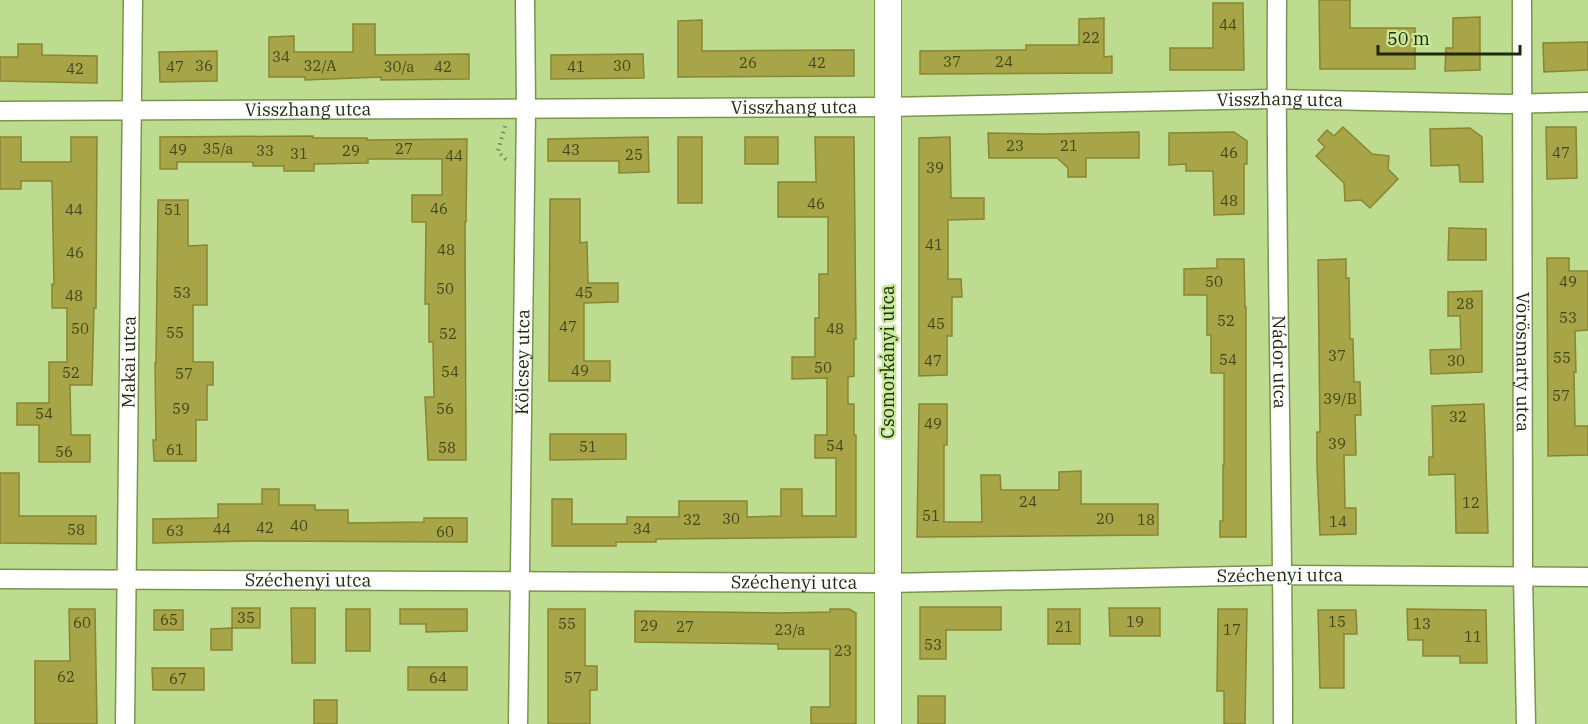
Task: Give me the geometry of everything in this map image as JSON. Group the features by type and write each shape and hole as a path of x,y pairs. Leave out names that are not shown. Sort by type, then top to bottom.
{"street":[{"name":"Makai utca","path":"125,724 133,0"},
{"name":"Kölcsey utca","path":"519,724 526,108 525,0"},
{"name":"Csomorkányi utca","path":"888,0 888,724"},
{"name":"Nádor utca","path":"1277,0 1276,99 1283,724"},
{"name":"Vörösmarty utca","path":"1522,0 1523,577 1526,724"},
{"name":"Visszhang utca","path":"0,111 888,107 1276,99 1523,104 1588,102"},
{"name":"Széchenyi utca","path":"0,579 888,583 1283,575 1588,577"}],"building":[{"path":"1319,0 1350,0 1350,28 1415,28 1415,69 1320,69"},
{"path":"1213,3 1243,3 1244,70 1170,70 1170,48 1213,48"},
{"path":"1480,17 1480,70 1445,71 1446,48 1453,48 1453,18"},
{"path":"1104,18 1104,57 1112,56 1112,73 920,74 920,51 1026,50 1026,45 1079,45 1079,19"},
{"path":"702,20 702,51 854,50 854,76 678,77 678,21"},
{"path":"353,24 375,24 375,55 469,54 469,79 381,80 381,77 305,80 305,77 269,77 269,37 294,36 294,52 353,52"},
{"path":"1588,42 1588,70 1544,72 1543,43"},
{"path":"18,44 42,44 42,55 97,56 97,83 0,81 0,57 18,57"},
{"path":"217,51 217,81 160,82 159,52"},
{"path":"643,54 644,78 551,79 551,55"},
{"path":"1343,127 1372,154 1389,156 1388,169 1398,179 1370,208 1361,200 1345,201 1344,183 1316,156 1325,147 1318,140 1327,130 1334,136"},
{"path":"1546,127 1576,127 1577,178 1547,179"},
{"path":"1470,128 1482,137 1483,182 1460,182 1459,165 1431,166 1430,129"},
{"path":"1139,132 1139,158 1086,158 1086,177 1068,177 1068,168 1057,158 989,158 988,133"},
{"path":"1234,132 1247,141 1247,164 1244,164 1244,214 1214,215 1213,171 1186,171 1186,164 1169,165 1169,133"},
{"path":"313,136 313,138 367,138 367,140 467,139 466,460 428,460 425,397 434,397 433,342 429,342 429,304 425,304 426,222 412,222 412,195 442,195 442,159 368,159 368,163 314,164 314,171 284,171 284,166 253,166 253,162 177,162 177,169 160,169 160,137"},
{"path":"0,137 21,137 21,162 71,162 71,137 97,137 96,308 94,308 92,385 70,385 71,435 90,435 90,462 39,462 39,425 17,425 17,403 49,403 49,362 67,362 67,308 52,308 52,284 54,284 52,181 21,181 21,189 0,189"},
{"path":"648,137 649,172 619,173 619,161 548,161 548,139"},
{"path":"678,137 702,137 702,203 678,203"},
{"path":"745,137 778,137 778,164 745,164"},
{"path":"815,137 854,137 856,339 854,339 854,376 848,377 848,404 854,404 854,435 856,435 856,537 656,539 656,542 616,542 616,546 552,546 552,499 572,499 572,524 627,524 627,517 679,517 679,501 747,501 747,517 781,516 781,489 802,489 802,516 836,516 836,458 815,458 815,435 827,435 827,378 792,379 792,357 815,357 815,318 819,318 819,274 828,274 828,217 778,217 778,182 816,182"},
{"path":"950,137 951,198 984,198 984,219 948,220 948,279 961,279 962,297 952,297 952,336 947,336 947,375 919,376 919,138"},
{"path":"550,199 580,199 580,243 587,242 588,283 618,283 618,302 584,303 584,361 610,361 610,381 549,381"},
{"path":"158,200 188,200 188,246 207,245 207,305 193,305 193,362 213,362 213,385 207,385 207,420 196,420 196,461 154,461"},
{"path":"1449,228 1486,229 1486,260 1448,260"},
{"path":"1547,258 1569,258 1569,271 1588,271 1588,330 1575,331 1576,372 1574,372 1575,426 1588,426 1588,455 1548,456"},
{"path":"1217,259 1244,259 1246,537 1220,537 1220,521 1223,521 1224,373 1211,373 1211,335 1207,335 1207,295 1184,295 1184,269 1217,268"},
{"path":"1346,259 1354,382 1360,382 1361,415 1355,415 1356,455 1344,455 1345,508 1356,508 1356,534 1320,535 1317,466 1317,432 1320,432 1318,260"},
{"path":"1482,291 1482,372 1431,374 1430,350 1461,349 1460,316 1448,316 1448,292"},
{"path":"919,404 947,404 947,445 944,445 944,522 982,522 981,475 1000,475 1001,490 1059,490 1059,472 1081,471 1081,504 1158,504 1158,535 917,537"},
{"path":"1484,404 1488,533 1456,533 1455,474 1429,475 1429,457 1433,457 1432,406"},
{"path":"550,434 626,434 626,459 550,460"},
{"path":"0,473 19,473 19,516 96,516 96,544 0,543"},
{"path":"262,489 279,489 279,505 315,505 315,510 348,510 348,523 424,522 424,518 467,518 467,542 153,543 153,519 218,518 218,504 262,504"},
{"path":"920,607 1001,607 1001,630 946,630 946,659 920,659"},
{"path":"232,608 260,608 260,628 232,628"},
{"path":"291,608 315,608 315,663 292,663"},
{"path":"1109,608 1160,608 1160,636 1110,636"},
{"path":"69,609 95,609 97,724 35,724 35,661 70,661"},
{"path":"346,609 370,609 370,651 346,651"},
{"path":"400,609 467,609 467,631 426,632 426,624 400,624"},
{"path":"548,609 585,609 585,666 597,666 597,690 590,690 590,724 548,724"},
{"path":"830,609 849,609 856,613 856,724 811,724 811,707 830,707 830,649 778,649 778,644 635,642 635,611 778,613 830,612"},
{"path":"1048,609 1080,609 1080,644 1048,644"},
{"path":"1218,609 1247,609 1245,724 1224,724 1224,691 1217,691"},
{"path":"1407,609 1486,610 1487,663 1460,663 1460,656 1423,656 1423,640 1408,640"},
{"path":"154,610 183,610 183,630 154,630"},
{"path":"1318,610 1356,610 1357,634 1344,634 1344,688 1320,688"},
{"path":"232,628 232,650 211,650 211,629"},
{"path":"408,667 467,667 467,690 408,690"},
{"path":"152,668 204,668 204,690 153,690"},
{"path":"918,696 945,696 945,724 918,724"},
{"path":"314,700 337,700 337,724 314,724"}]}
